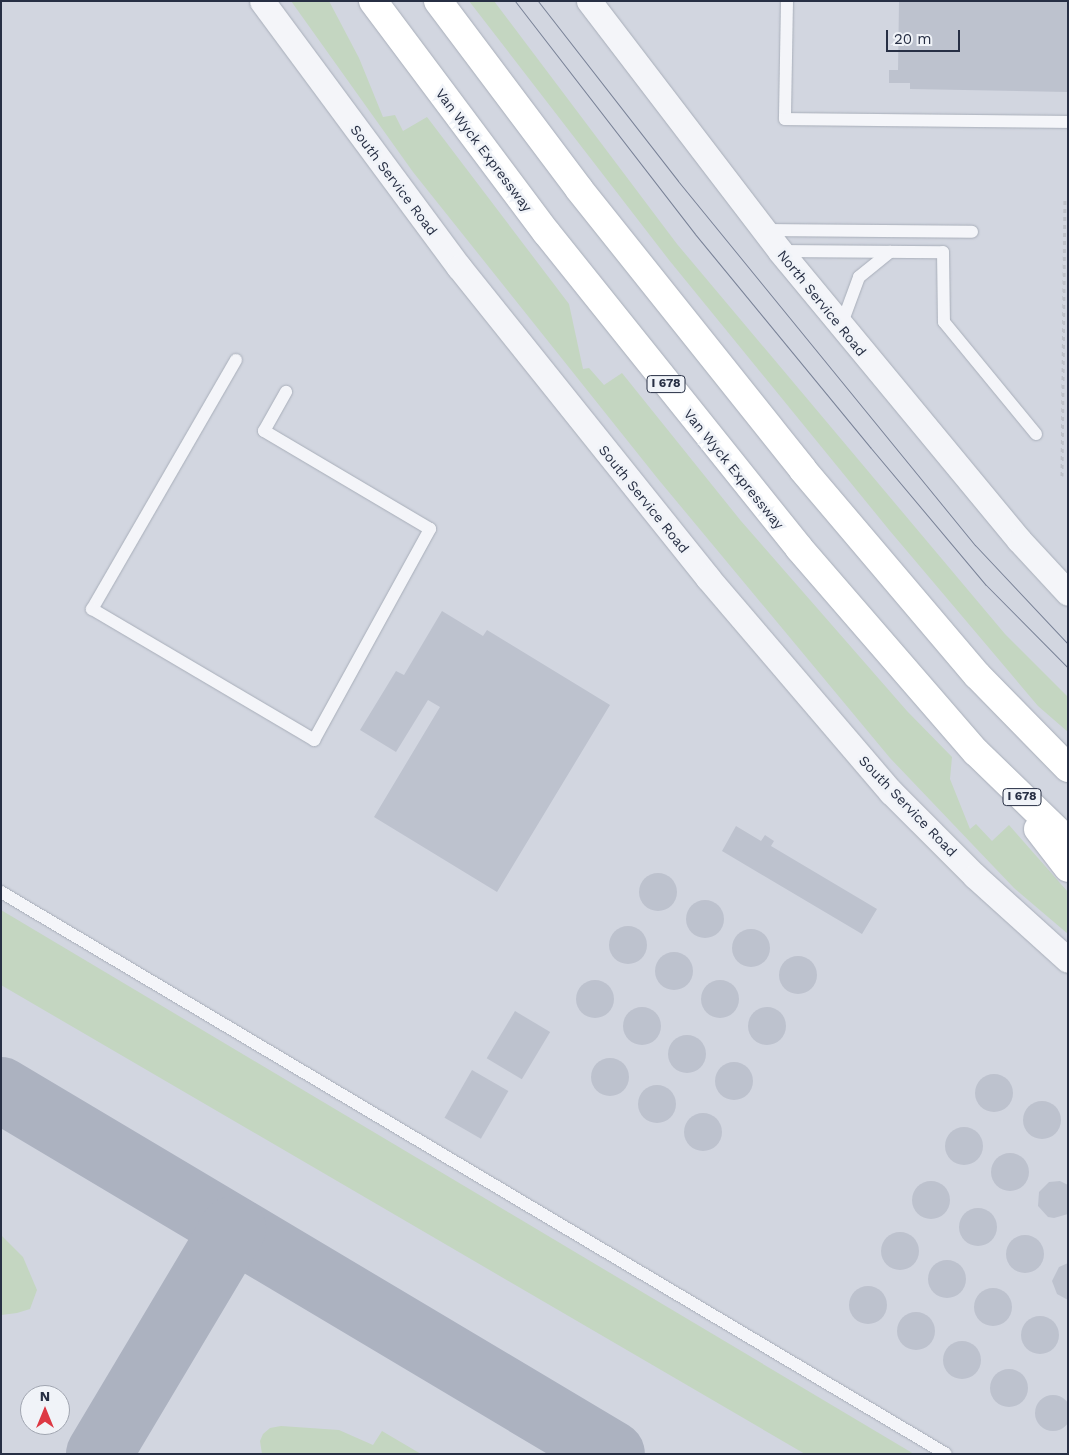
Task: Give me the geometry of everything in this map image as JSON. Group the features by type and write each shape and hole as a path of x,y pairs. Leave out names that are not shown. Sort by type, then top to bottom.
{"highway":[{"name":"Van Wyck Expressway","path":"373,1 546,232 685,409 857,617 976,752 1068,841"},
{"path":"438,1 592,205 803,470 977,675 1068,768"},
{"path":"976,752 1068,868"}],"street":[{"name":"South Service Road","path":"262,1 459,267 708,578 891,792 975,876 1068,960"},
{"name":"North Service Road","path":"589,1 763,230 1019,540 1068,593"}],"lane":[{"path":"787,1 785,119 1068,122"},
{"path":"763,230 972,232"},
{"path":"780,251 944,252 944,322 1036,434"},
{"path":"841,326 859,277 890,252"},
{"path":"236,360 92,609 314,740 430,529 264,431 286,392"},
{"path":"1,892 946,1454"}],"path":[{"path":"1062,476 1065,200"}],"shaded area":[{"path":"1,1 1068,1 1068,1454 1,1454"}],"green space":[{"path":"291,1 329,1 359,58 383,117 395,115 403,131 427,117 569,304 583,369 589,368 604,385 622,373 741,521 907,711 952,757 950,779 970,829 976,824 992,841 1009,825 1068,892 1068,934 1014,888 890,758 658,479 413,172"},
{"path":"469,1 494,1 677,244 1005,634 1068,697 1068,732 1038,706 890,531 669,260"},
{"path":"1,910 914,1454 805,1454 1,985"},
{"path":"1,1235 23,1257 37,1290 30,1309 1,1315"},
{"path":"281,1426 339,1430 373,1445 382,1431 421,1454 262,1454 260,1441 263,1434 270,1428"}],"building":[{"path":"899,1 1068,1 1068,92 910,89 910,83 889,83 889,70 898,70"},
{"path":"442,611 483,636 487,630 610,705 497,892 374,817 440,707 428,700 396,752 360,730 396,671 404,675"},
{"path":"736,826 761,841 765,835 774,841 771,846 877,909 862,934 722,851"},
{"path":"658,873 671,879 677,892 671,905 658,911 645,905 639,892 645,879"},
{"path":"705,900 718,906 724,919 718,932 705,938 692,932 686,919 692,906"},
{"path":"628,926 641,932 647,945 641,958 628,964 615,958 609,945 615,932"},
{"path":"751,929 764,935 770,948 764,961 751,967 738,961 732,948 738,935"},
{"path":"674,952 687,958 693,971 687,984 674,990 661,984 655,971 661,958"},
{"path":"798,956 811,962 817,975 811,988 798,994 785,988 779,975 785,962"},
{"path":"595,980 608,986 614,999 608,1012 595,1018 582,1012 576,999 582,986"},
{"path":"720,980 733,986 739,999 733,1012 720,1018 707,1012 701,999 707,986"},
{"path":"642,1007 655,1013 661,1026 655,1039 642,1045 629,1039 623,1026 629,1013"},
{"path":"767,1007 780,1013 786,1026 780,1039 767,1045 754,1039 748,1026 754,1013"},
{"path":"515,1011 550,1032 522,1079 487,1058"},
{"path":"687,1035 700,1041 706,1054 700,1067 687,1073 674,1067 668,1054 674,1041"},
{"path":"610,1058 623,1064 629,1077 623,1090 610,1096 597,1090 591,1077 597,1064"},
{"path":"734,1062 747,1068 753,1081 747,1094 734,1100 721,1094 715,1081 721,1068"},
{"path":"472,1070 508,1091 481,1139 444,1118"},
{"path":"994,1074 1007,1080 1013,1093 1007,1106 994,1112 981,1106 975,1093 981,1080"},
{"path":"657,1085 670,1091 676,1104 670,1117 657,1123 644,1117 638,1104 644,1091"},
{"path":"1042,1101 1055,1107 1061,1120 1055,1133 1042,1139 1029,1133 1023,1120 1029,1107"},
{"path":"703,1113 716,1119 722,1132 716,1145 703,1151 690,1145 684,1132 690,1119"},
{"path":"964,1127 977,1133 983,1146 977,1159 964,1165 951,1159 945,1146 951,1133"},
{"path":"1010,1153 1023,1159 1029,1172 1023,1185 1010,1191 997,1185 991,1172 997,1159"},
{"path":"931,1181 944,1187 950,1200 944,1213 931,1219 918,1213 912,1200 918,1187"},
{"path":"1060,1181 1068,1185 1068,1214 1054,1218 1048,1217 1038,1206 1039,1192 1049,1182"},
{"path":"978,1208 991,1214 997,1227 991,1240 978,1246 965,1240 959,1227 965,1214"},
{"path":"900,1232 913,1238 919,1251 913,1264 900,1270 887,1264 881,1251 887,1238"},
{"path":"1025,1235 1038,1241 1044,1254 1038,1267 1025,1273 1012,1267 1006,1254 1012,1241"},
{"path":"947,1260 960,1266 966,1279 960,1292 947,1298 934,1292 928,1279 934,1266"},
{"path":"1068,1263 1068,1300 1057,1294 1052,1281 1059,1267"},
{"path":"868,1286 881,1292 887,1305 881,1318 868,1324 855,1318 849,1305 855,1292"},
{"path":"993,1288 1006,1294 1012,1307 1006,1320 993,1326 980,1320 974,1307 980,1294"},
{"path":"916,1312 929,1318 935,1331 929,1344 916,1350 903,1344 897,1331 903,1318"},
{"path":"1040,1316 1053,1322 1059,1335 1053,1348 1040,1354 1027,1348 1021,1335 1027,1322"},
{"path":"962,1341 975,1347 981,1360 975,1373 962,1379 949,1373 943,1360 949,1347"},
{"path":"1009,1369 1022,1375 1028,1388 1022,1401 1009,1407 996,1401 990,1388 996,1375"},
{"path":"1053,1395 1066,1400 1071,1413 1066,1426 1053,1431 1040,1426 1035,1413 1040,1400"}],"taxiway":[{"path":"1,1090 612,1454"},
{"path":"99,1454 233,1229"}],"tram line":[{"path":"515,1 695,234 870,447 986,585 1068,668"},
{"path":"538,1 678,181 975,545 1068,644"}]}
